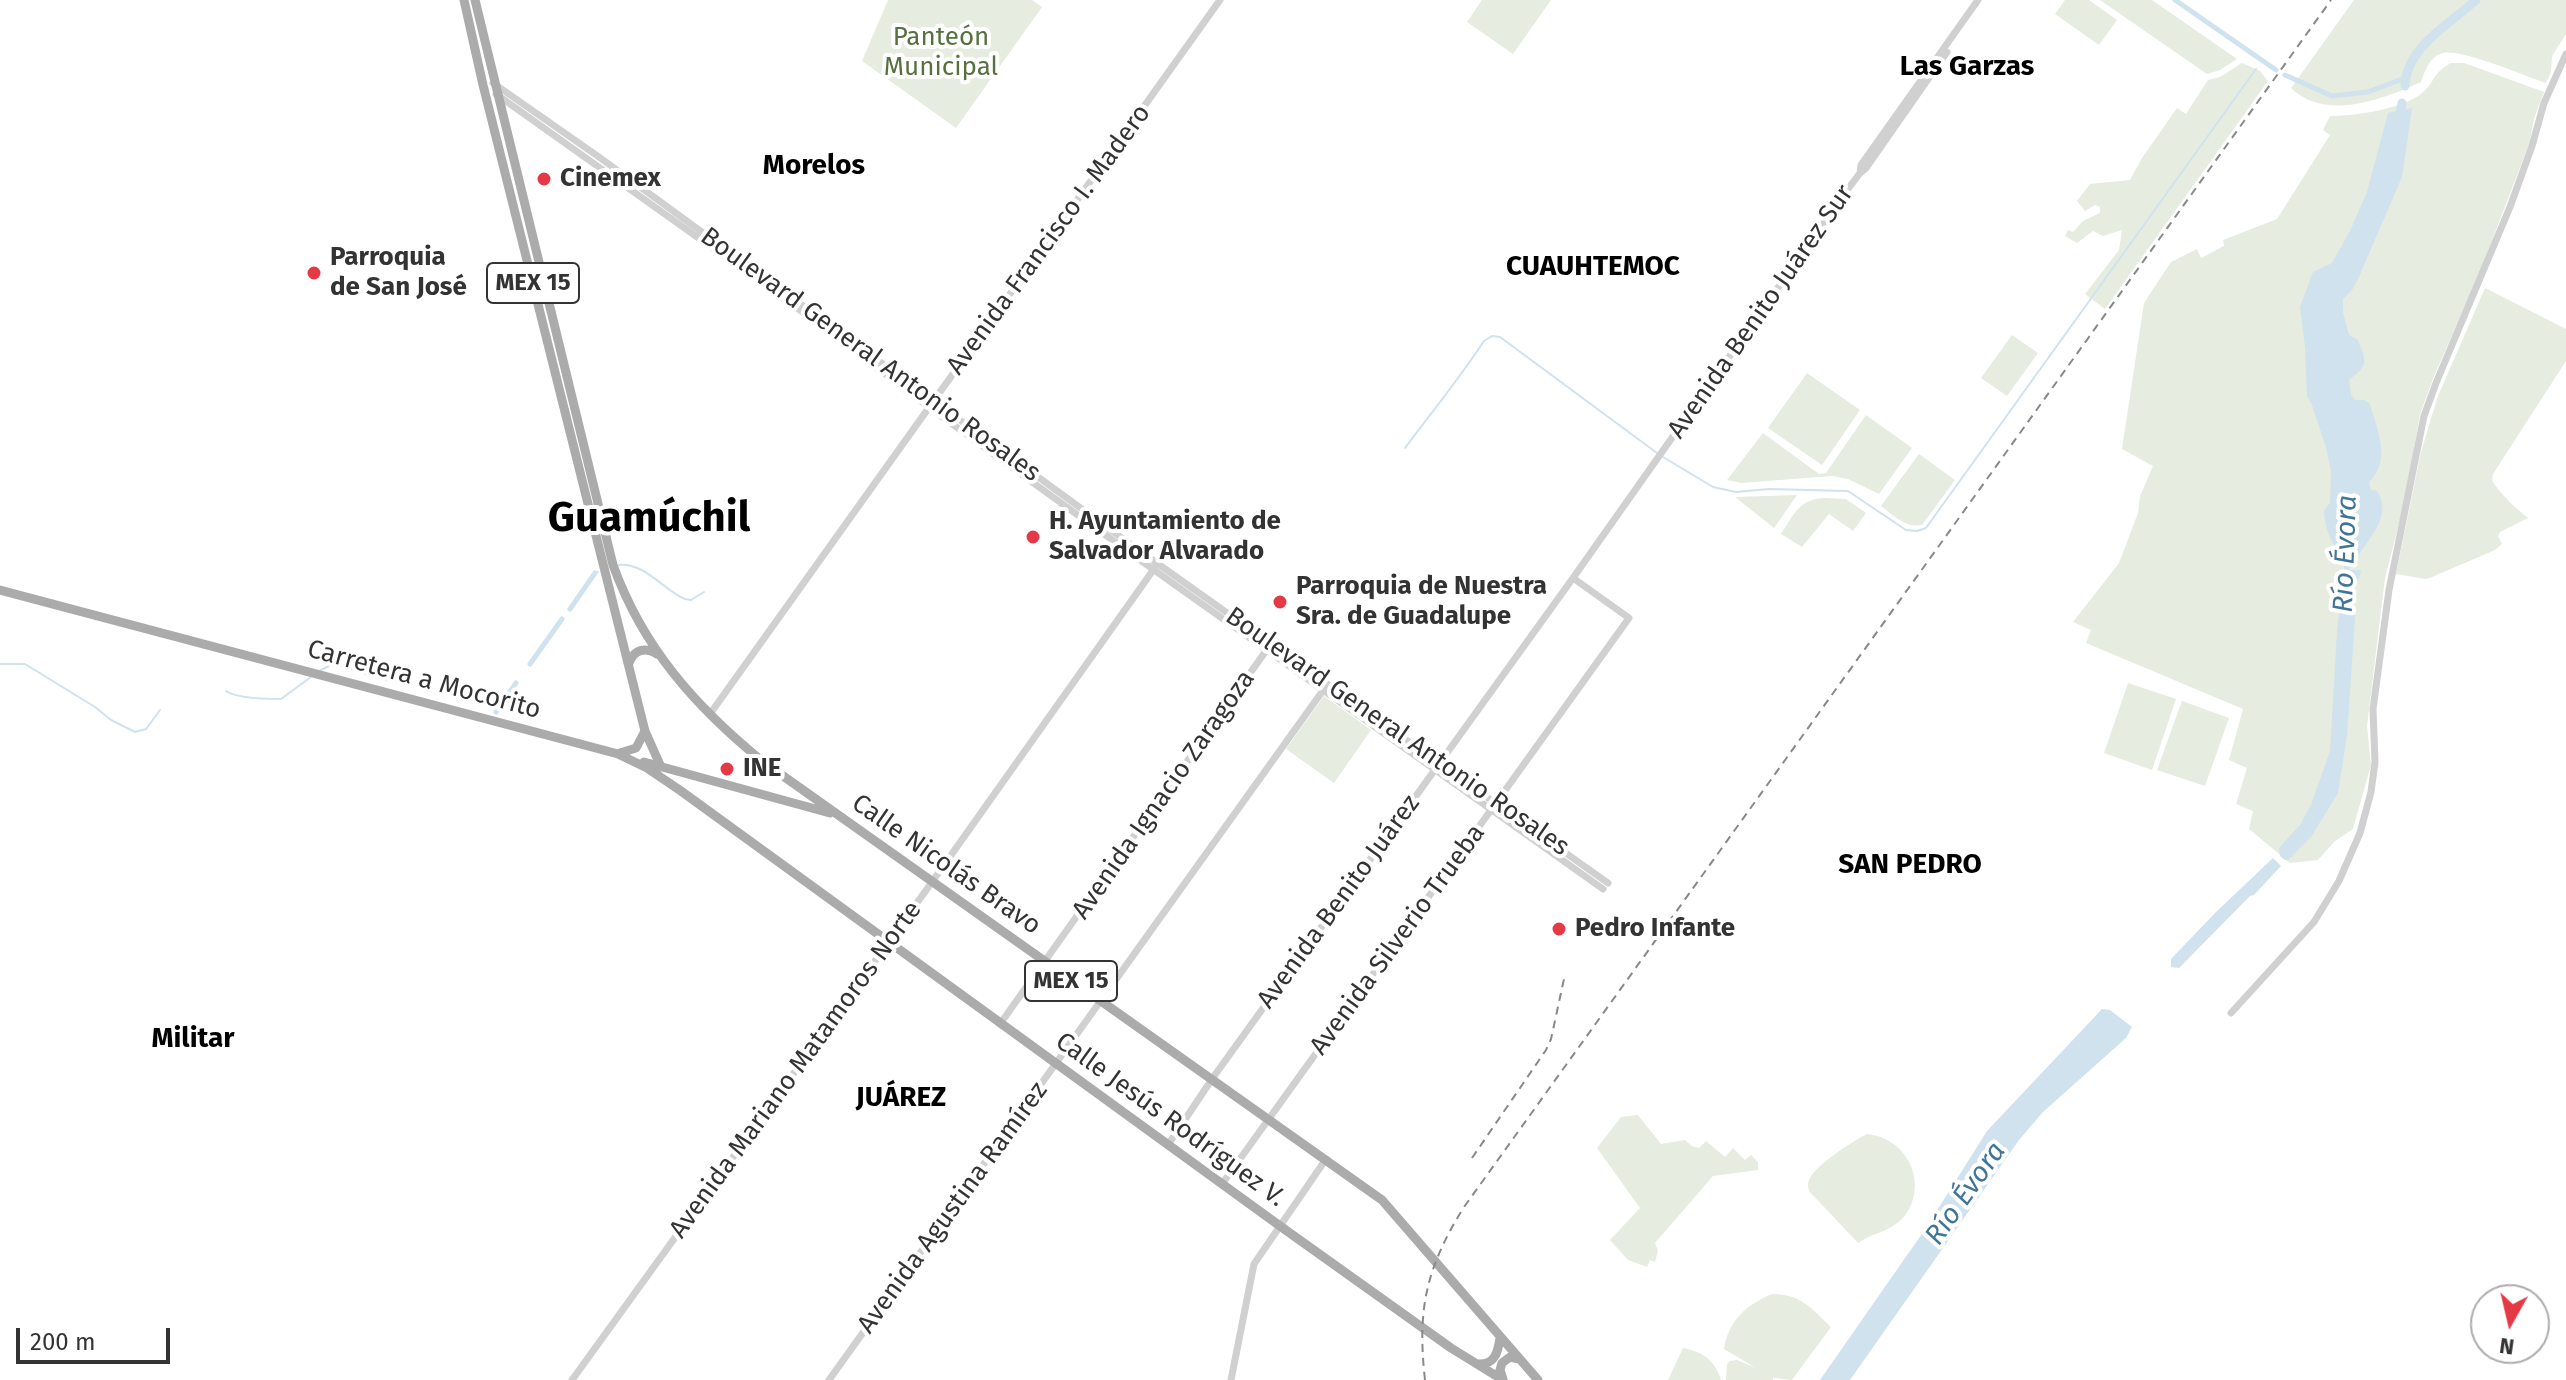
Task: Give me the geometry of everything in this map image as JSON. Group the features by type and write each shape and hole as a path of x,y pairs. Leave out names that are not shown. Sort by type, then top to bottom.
{"main road":[{"name":"MEX 15","path":"464,0 645,731 661,766 681,791"},
{"name":"MEX 15","path":"475,0 498,93"},
{"name":"Calle Nicolás Bravo","path":"498,93 613,565 636,619 657,654 710,714 762,761 1382,1200 1500,1338"},
{"name":"Carretera a Mocorito","path":"0,590 837,815"},
{"path":"629,664 631,657 643,649 657,654"},
{"path":"617,754 633,750 639,745 645,731"},
{"name":"Calle Jesús Rodríguez V.","path":"617,754 647,768 681,791 1280,1226 1503,1380"},
{"name":"MEX 15","path":"1500,1338 1538,1380"},
{"path":"1475,1363 1492,1361 1499,1350 1500,1338"},
{"path":"1503,1380 1500,1373 1502,1363 1510,1357 1519,1359"}],"street":[{"name":"Avenida Francisco I. Madero","path":"710,714 1220,0"},
{"name":"Avenida Benito Juárez Sur","path":"1662,451 1864,171 1981,0"},
{"path":"2231,1013 2314,922 2339,881 2360,833 2375,762 2373,709 2391,574 2424,416 2510,207 2544,103 2566,54"},
{"path":"483,85 496,83"},
{"name":"Boulevard General Antonio Rosales","path":"496,83 1156,567 1606,886"},
{"path":"486,97 498,93"},
{"name":"Boulevard General Antonio Rosales","path":"498,93 932,404"},
{"name":"Avenida Benito Juárez","path":"1212,1079 1662,451"},
{"name":"Avenida Mariano Matamoros Norte","path":"572,1380 1156,567"},
{"name":"Avenida Silverio Trueba","path":"1222,1184 1629,618 1573,578"},
{"name":"Avenida Ignacio Zaragoza","path":"1000,1024 1269,647"},
{"name":"Avenida Agustina Ramírez","path":"829,1380 1325,687"},
{"path":"1168,1145 1212,1079"},
{"path":"1231,1380 1254,1264 1326,1159"}],"green space":[{"name":"Panteón Municipal","path":"888,0 1032,0 1042,7 956,128 862,61"},
{"path":"1482,0 1551,0 1513,54 1467,22"},
{"path":"2065,0 2089,0 2117,20 2099,45 2055,14"},
{"path":"2100,0 2152,0 2237,59 2207,74"},
{"path":"2354,0 2566,0 2566,34 2552,56 2551,72 2546,83 2478,59 2443,53 2431,61 2421,82 2390,95 2337,106 2305,98 2291,88"},
{"path":"2242,63 2260,71 2268,81 2105,309 2085,294 2119,250 2122,230 2103,236 2093,231 2077,243 2065,236 2068,230 2073,232 2083,221 2100,213 2100,207 2095,205 2085,211 2077,201 2090,184 2130,180 2177,108 2186,114 2208,80 2220,77"},
{"path":"2451,63 2464,63 2544,92 2529,144 2478,277 2420,414 2406,496 2385,578 2367,726 2371,765 2353,829 2335,841 2318,860 2290,863 2249,829 2253,811 2236,804 2247,768 2229,760 2243,709 2086,643 2091,630 2073,622 2119,563 2153,466 2122,449 2144,303 2171,262 2197,249 2201,258 2224,246 2223,240 2277,219 2330,135 2323,130 2330,116 2377,111 2402,104 2421,94"},
{"path":"2485,288 2566,329 2566,361 2493,474 2492,481 2508,501 2528,518 2500,532 2498,536 2502,544 2495,550 2432,577 2426,579 2396,574 2421,452 2438,396"},
{"path":"2012,335 2038,353 2007,396 1981,378"},
{"path":"1807,373 1860,410 1822,465 1768,428"},
{"path":"1866,415 1912,448 1879,494 1848,479 1832,476 1741,483 1727,480 1763,433 1819,474 1826,473"},
{"path":"1919,454 1955,480 1922,525 1910,525 1881,506"},
{"path":"1797,495 1774,528 1735,497"},
{"path":"1823,498 1846,499 1866,513 1853,531 1829,514 1802,547 1781,534 1802,505"},
{"path":"2128,683 2176,699 2152,770 2104,753"},
{"path":"1324,696 1371,730 1334,783 1286,749"},
{"path":"2182,701 2229,718 2205,786 2157,770"},
{"path":"1638,1115 1661,1144 1685,1140 1699,1148 1706,1141 1725,1157 1733,1148 1745,1160 1751,1155 1758,1162 1758,1170 1713,1176 1655,1243 1658,1251 1655,1262 1650,1260 1647,1267 1628,1260 1610,1240 1640,1208 1597,1148 1621,1117"},
{"path":"1867,1134 1896,1145 1910,1164 1915,1186 1909,1209 1902,1219 1858,1243 1809,1191 1808,1183 1827,1160"},
{"path":"1772,1294 1798,1299 1831,1327 1792,1380 1726,1380 1730,1361 1737,1360 1756,1368 1724,1349 1726,1339 1740,1315"},
{"path":"1683,1348 1707,1358 1721,1380 1668,1380"}],"water":[{"path":"2412,108 2402,177 2358,279 2343,299 2349,335 2358,340 2364,359 2363,367 2349,380 2351,395 2355,400 2370,404 2381,444 2380,464 2369,482 2371,490 2377,491 2382,502 2382,512 2374,533 2349,570 2361,570 2359,579 2352,582 2355,618 2347,735 2338,793 2311,837 2285,860 2280,856 2279,848 2300,825 2311,805 2330,751 2345,559 2333,543 2325,523 2324,510 2330,503 2331,471 2326,447 2307,396 2300,307 2313,272 2332,263 2350,231 2367,192 2388,113"},
{"path":"2273,858 2281,866 2254,895 2179,968 2171,967 2171,959"},
{"name":"Río Évora","path":"2102,1009 2110,1010 2132,1027 2126,1038 2043,1112 2019,1140 1850,1380 1820,1380 1926,1228 1987,1131"}],"waterway":[{"path":"2175,0 2276,70"},
{"name":"Río Évora","path":"2405,86 2407,72 2421,48 2476,0"},
{"path":"1663,457 1713,487 1736,492 1769,489 1848,491 1906,530 1926,528 2256,69"},
{"path":"2285,75 2332,96 2368,92 2405,78"},
{"name":"Río Évora","path":"2399,120 2402,103"},
{"path":"1405,448 1484,341 1492,336 1500,337 1657,453"},
{"path":"617,565 636,567 685,599 691,600 704,592"},
{"path":"570,609 595,573"},
{"path":"530,664 562,619"},
{"path":"0,664 25,664 111,720 135,732 146,729 160,710"},
{"path":"319,671 337,665 389,681"},
{"path":"226,691 244,697 281,699 311,677"},
{"path":"496,712 516,683"}],"railway":[{"path":"1425,1380 1422,1332 1427,1290 1441,1250 1464,1207 2331,0"},
{"path":"1472,1158 1546,1050 1564,979"}],"place":[{"name":"Cinemex","path":"544,179"},
{"name":"Parroquia de San José","path":"314,273"},
{"name":"H. Ayuntamiento de Salvador Alvarado","path":"1033,537"},
{"name":"Parroquia de Nuestra Sra. de Guadalupe","path":"1280,602"},
{"name":"INE","path":"727,769"},
{"name":"Pedro Infante","path":"1559,929"}],"district":[{"name":"Las Garzas","path":"1967,67"},
{"name":"Morelos","path":"814,166"},
{"name":"CUAUHTEMOC","path":"1593,267"},
{"name":"Guamúchil","path":"649,519"},
{"name":"SAN PEDRO","path":"1910,865"},
{"name":"Militar","path":"193,1039"},
{"name":"JUÁREZ","path":"901,1098"}]}
